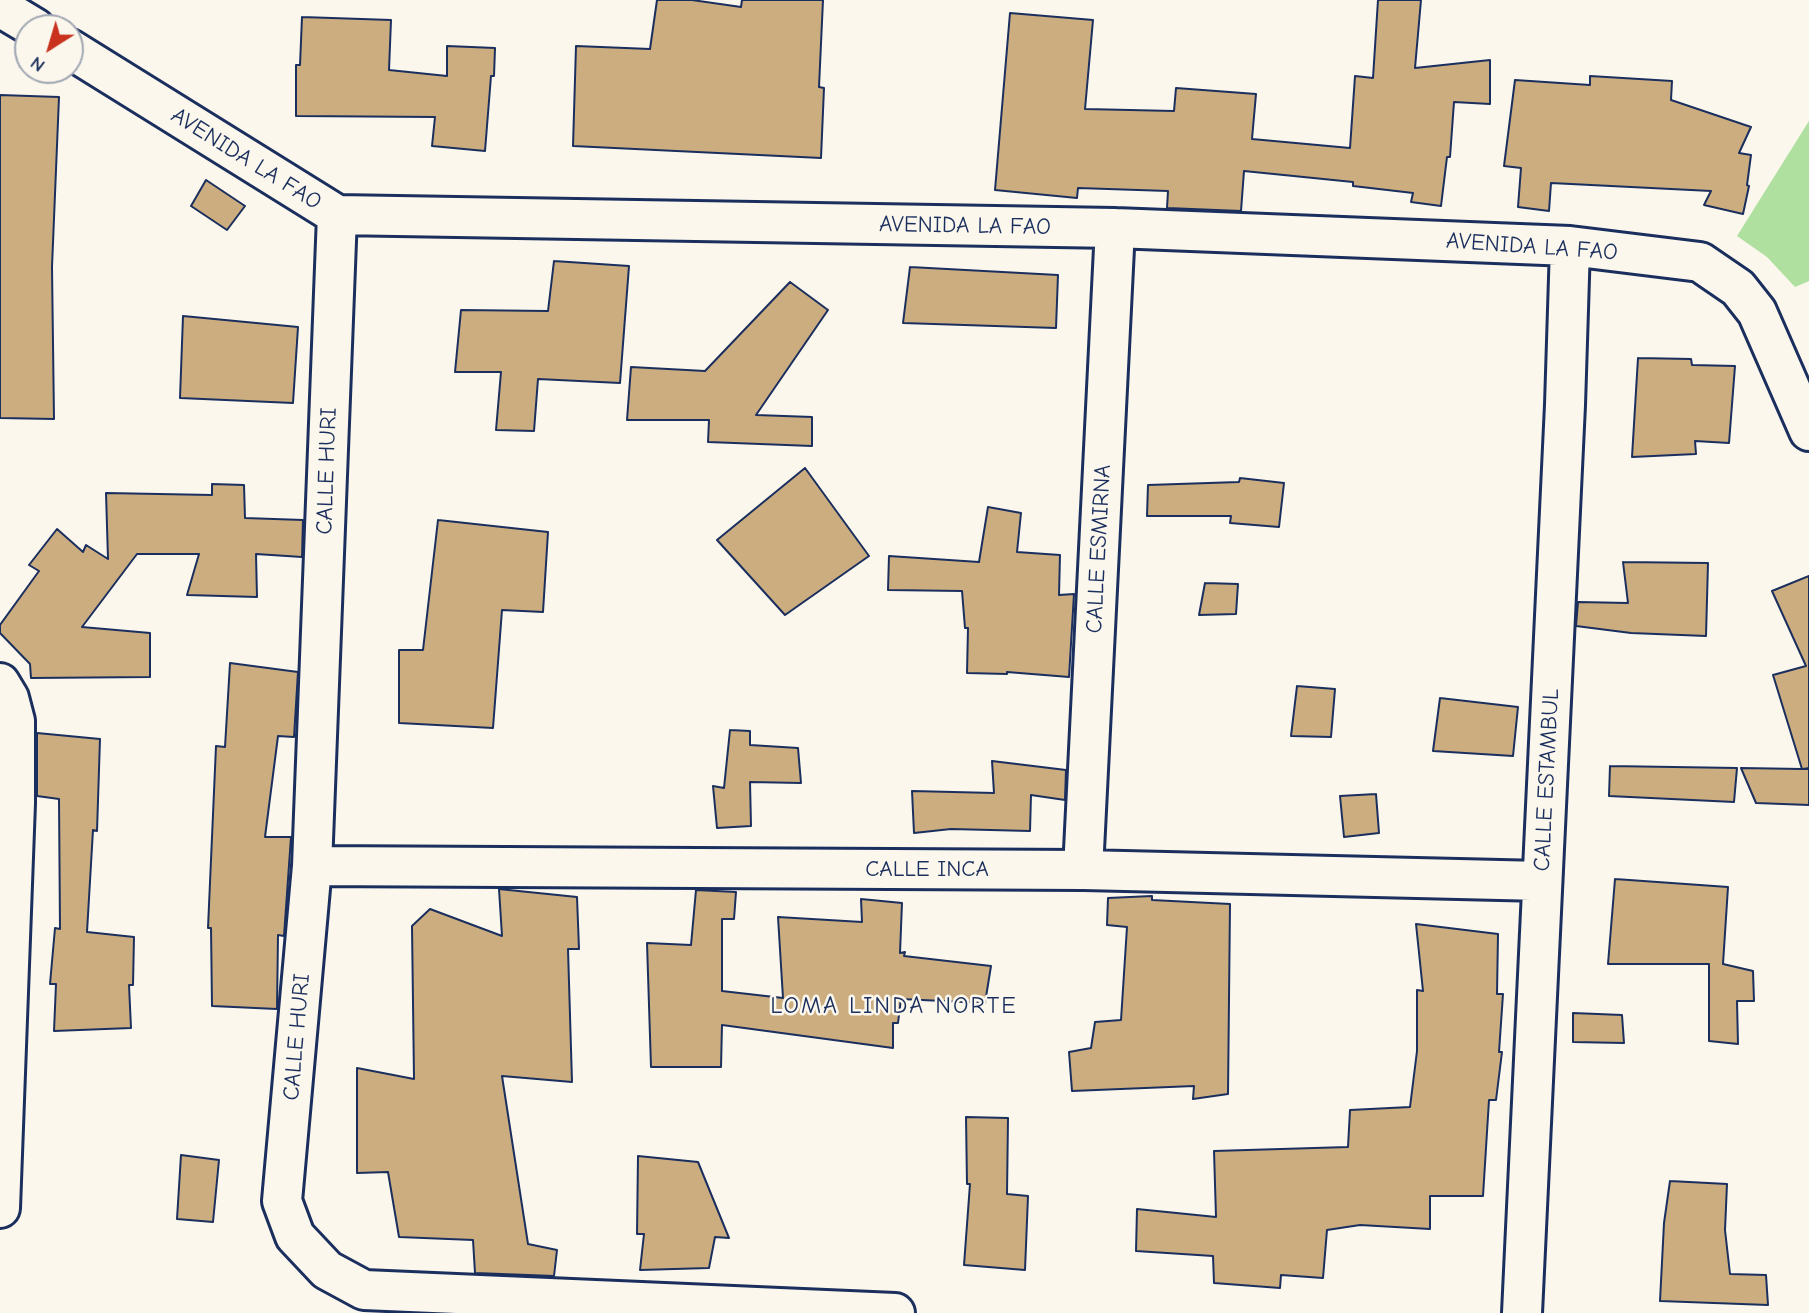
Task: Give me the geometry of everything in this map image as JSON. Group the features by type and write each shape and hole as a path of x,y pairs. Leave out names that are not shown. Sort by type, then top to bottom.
{"street":[{"name":"AVENIDA LA FAO","path":"84,58 337,215 1115,228 1570,246 1700,262 1738,288 1757,312 1809,431"},
{"name":"CALLE HURI","path":"337,215 312,866 282,1201 295,1236 327,1270 364,1290 895,1313"},
{"name":"CALLE ESMIRNA","path":"1083,870 1115,228"},
{"name":"CALLE ESTAMBUL","path":"1522,1313 1565,405 1570,246"},
{"path":"0,683 9,698 15,721 15,803 0,1208"},
{"name":"CALLE INCA","path":"312,866 1083,870 1542,881"}],"green space":[{"path":"1809,121 1809,281 1795,287 1767,257 1737,236"}],"building":[{"path":"657,0 692,0 741,7 742,0 823,0 819,87 824,88 821,158 573,146 576,46 650,49"},
{"path":"1378,0 1421,0 1415,68 1490,60 1490,104 1454,102 1450,157 1447,157 1441,206 1411,202 1413,193 1353,186 1353,182 1244,171 1241,211 1167,208 1168,191 1078,188 1077,198 995,190 1010,13 1093,20 1085,109 1174,111 1176,88 1256,94 1252,139 1350,148 1355,76 1373,78"},
{"path":"302,17 391,20 389,70 447,76 447,46 495,48 485,151 432,146 435,117 296,116 296,65 300,65"},
{"path":"1590,76 1672,81 1671,100 1751,127 1739,153 1751,155 1749,186 1743,214 1704,205 1711,191 1551,183 1549,211 1518,207 1521,168 1504,166 1515,80 1590,85"},
{"path":"0,95 59,97 52,267 54,419 0,418"},
{"path":"206,180 245,206 227,230 191,206"},
{"path":"554,261 629,266 620,383 538,379 534,431 496,430 501,372 455,372 461,310 548,311"},
{"path":"910,267 1058,275 1056,328 903,323"},
{"path":"790,282 828,310 756,415 812,417 812,446 708,442 709,420 627,420 631,367 705,371"},
{"path":"183,316 298,327 293,403 180,398"},
{"path":"1638,358 1691,359 1692,365 1735,366 1729,443 1695,441 1696,454 1632,457"},
{"path":"805,468 869,556 785,615 717,540"},
{"path":"1240,478 1284,483 1279,527 1230,523 1231,516 1147,516 1148,485 1239,482"},
{"path":"212,484 244,485 245,518 303,520 302,557 256,554 257,597 187,595 199,554 137,554 82,627 150,633 150,677 31,678 30,664 0,633 0,625 39,571 29,565 57,529 83,552 86,545 108,559 106,493 212,495"},
{"path":"988,507 1021,513 1017,552 1060,555 1059,595 1074,594 1069,677 1007,672 967,673 968,628 965,628 962,591 888,590 889,556 979,562"},
{"path":"438,520 548,532 543,612 502,610 493,728 399,723 399,650 423,650"},
{"path":"1623,562 1708,563 1706,636 1631,633 1576,626 1578,602 1628,603"},
{"path":"1809,576 1809,768 1803,769 1809,769 1809,805 1756,803 1741,768 1802,769 1773,675 1806,666 1772,591"},
{"path":"1205,583 1238,584 1236,614 1199,615"},
{"path":"230,663 298,672 294,737 278,736 265,837 291,837 284,936 278,935 277,1009 212,1006 211,928 208,928 216,746 225,747"},
{"path":"1297,686 1335,689 1331,737 1291,736"},
{"path":"1440,698 1518,707 1513,756 1433,751"},
{"path":"730,730 750,731 750,745 798,748 801,783 750,782 751,826 717,828 713,786 724,788"},
{"path":"37,733 100,739 97,831 93,830 87,932 134,937 133,985 129,985 131,1028 54,1031 56,984 50,984 55,928 60,929 59,799 37,796"},
{"path":"992,761 1066,770 1065,800 1031,795 1030,831 951,829 914,833 912,791 994,793"},
{"path":"1610,766 1737,768 1734,802 1609,796"},
{"path":"1376,794 1379,833 1344,837 1340,796"},
{"path":"1615,879 1728,887 1723,964 1753,971 1754,1001 1737,1001 1738,1044 1709,1041 1709,964 1608,964"},
{"path":"499,889 577,897 579,949 568,949 572,1082 502,1076 528,1244 557,1250 554,1276 475,1273 473,1240 399,1237 388,1172 357,1173 357,1068 414,1079 412,926 430,909 502,936"},
{"path":"696,890 736,892 734,919 722,919 722,991 783,998 778,917 862,922 861,899 902,903 900,953 905,952 904,956 991,966 985,1003 901,999 898,1023 893,1023 893,1048 722,1025 721,1067 651,1067 647,943 691,945"},
{"path":"1152,896 1152,900 1230,904 1228,1094 1193,1099 1194,1086 1072,1091 1069,1052 1091,1048 1095,1022 1121,1020 1127,927 1107,925 1108,898"},
{"path":"1416,924 1498,934 1497,994 1503,994 1499,1052 1502,1052 1496,1100 1489,1100 1483,1196 1430,1196 1430,1229 1360,1225 1327,1230 1323,1278 1281,1275 1280,1288 1214,1283 1213,1256 1136,1251 1137,1209 1216,1217 1214,1151 1348,1147 1350,1110 1410,1107 1417,1051 1417,990 1423,991"},
{"path":"1573,1013 1622,1015 1624,1043 1573,1042"},
{"path":"966,1117 1008,1118 1007,1194 1028,1196 1025,1270 964,1265 970,1184 967,1184"},
{"path":"181,1155 219,1160 213,1222 177,1219"},
{"path":"638,1156 698,1162 729,1238 715,1237 709,1268 640,1270 644,1234 637,1234"},
{"path":"1670,1181 1727,1184 1725,1230 1730,1274 1766,1275 1768,1305 1660,1301 1664,1223"}],"district":[{"name":"LOMA LINDA NORTE","path":"894,1006"}]}
